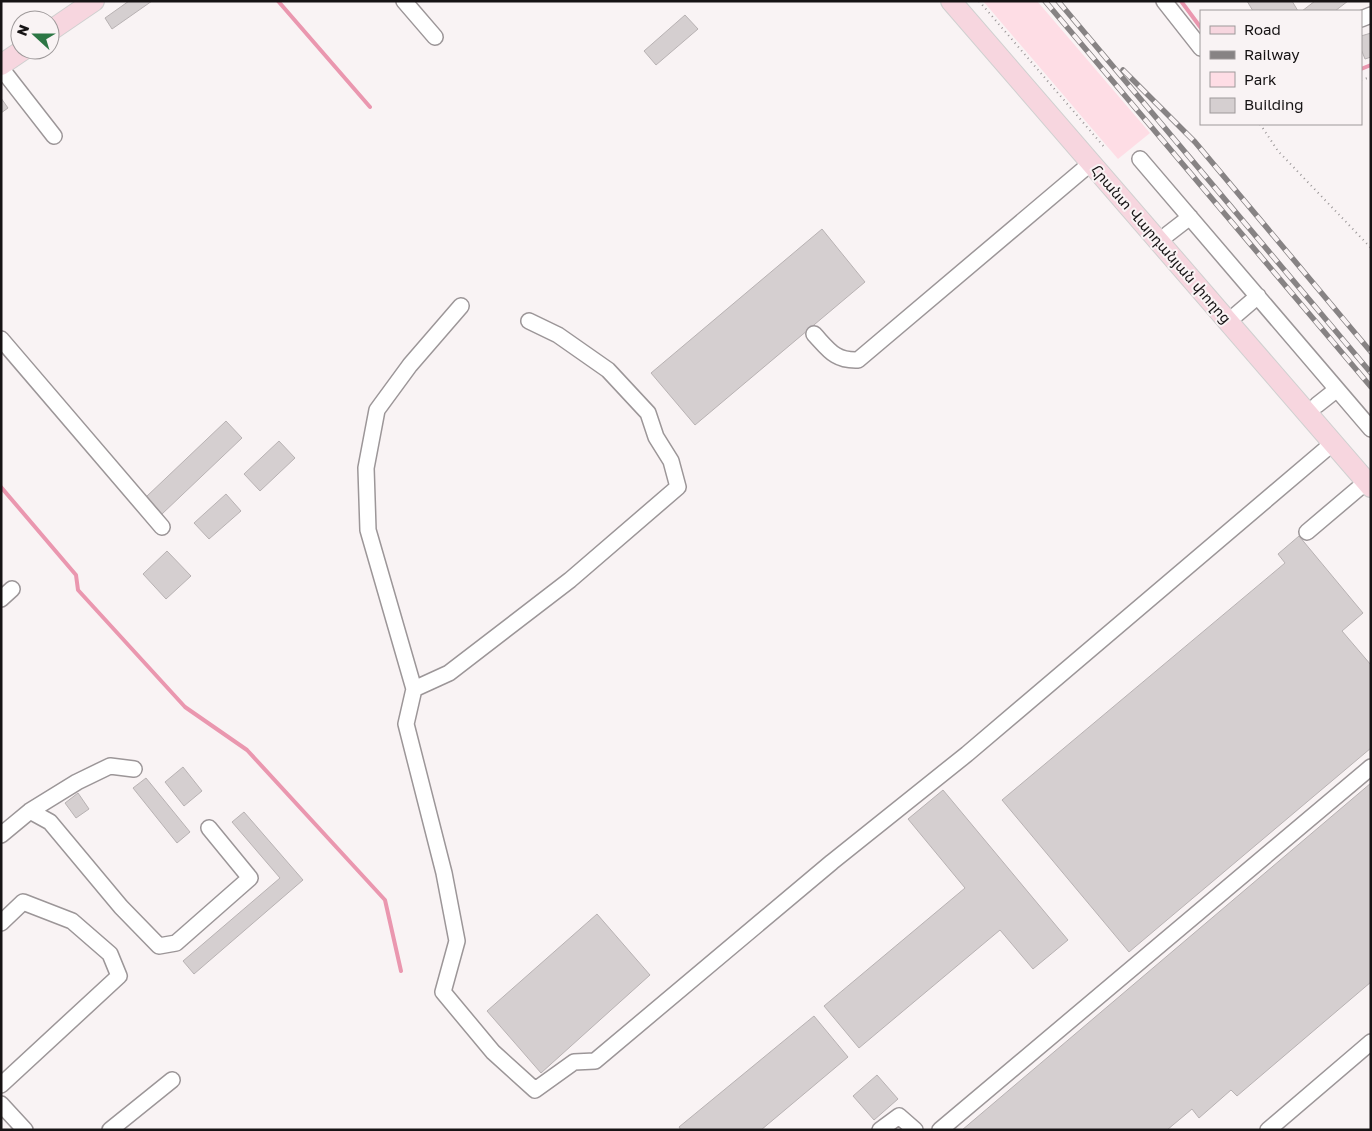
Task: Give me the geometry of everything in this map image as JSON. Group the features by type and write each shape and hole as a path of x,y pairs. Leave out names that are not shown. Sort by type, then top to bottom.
{"main road":[{"path":"60,24 94,1"},
{"name":"Հրանտ Վարդանյան փողոց","path":"951,1 1333,442 1369,479"},
{"name":"Հրանտ Վարդանյան փողոց","path":"967,1 1317,405 1369,479"}],"street":[{"path":"404,1 436,37"},
{"path":"1164,1 1200,47"},
{"path":"1,66 54,136"},
{"path":"1140,159 1336,390 1371,428"},
{"path":"814,334 834,355 845,360 858,360 1091,163"},
{"path":"1168,234 1190,217"},
{"path":"1237,314 1258,296"},
{"path":"461,306 410,365 377,410 366,468 368,530 414,690 406,724 444,873 457,941 444,992 493,1052 535,1090 574,1062 595,1060 825,868 967,754 1333,442"},
{"path":"414,690 449,673 570,580 678,488 672,461 656,437 648,413 608,370 558,335 529,322"},
{"path":"1,339 162,527"},
{"path":"1317,405 1336,390"},
{"path":"1307,532 1369,479"},
{"path":"1,835 30,811 77,782 110,766 134,769"},
{"path":"940,1130 1371,767"},
{"path":"30,811 50,822 121,907 159,946 176,943 250,878 209,828"},
{"path":"1,923 23,902 72,920 110,954 119,976 1,1085"},
{"path":"1268,1130 1371,1042"},
{"path":"110,1130 172,1080"},
{"path":"1,1104 17,1127"},
{"path":"880,1130 899,1116 915,1130"}],"path":[{"path":"979,1 1105,148"},
{"path":"1261,125 1278,152 1371,248"}],"green space":[{"path":"983,1 1037,1 1150,133 1118,159"}],"building":[{"path":"129,1 152,1 112,29 105,18"},
{"path":"1247,1 1292,1 1297,10 1252,10"},
{"path":"1315,1 1348,1 1336,10 1303,10"},
{"path":"685,15 698,29 656,65 644,51"},
{"path":"1371,33 1371,57 1365,59 1362,52 1362,36"},
{"path":"1,98 8,108 1,113"},
{"path":"822,229 865,282 695,425 651,373"},
{"path":"226,421 242,438 162,514 146,497"},
{"path":"279,441 295,458 260,491 244,474"},
{"path":"226,494 241,511 209,539 194,523"},
{"path":"1299,536 1363,613 1342,631 1371,665 1371,748 1129,952 1002,800 1285,563 1278,554"},
{"path":"167,551 191,576 166,599 143,574"},
{"path":"183,767 202,791 184,806 165,782"},
{"path":"146,778 190,832 177,843 133,788"},
{"path":"1371,783 1371,982 1237,1096 1231,1090 1199,1118 1192,1109 1167,1130 962,1130"},
{"path":"943,790 1068,940 1033,969 1000,930 859,1048 824,1006 965,888 908,819"},
{"path":"78,793 89,809 76,818 65,803"},
{"path":"244,812 303,880 194,974 183,961 280,878 232,822"},
{"path":"597,914 650,975 541,1073 487,1011"},
{"path":"814,1016 848,1057 761,1130 681,1130 679,1127"},
{"path":"877,1075 898,1099 874,1120 853,1096"}],"waterway":[{"path":"278,1 370,107"},
{"path":"1181,1 1200,27"},
{"path":"1362,69 1371,65"},
{"path":"1,487 76,575 78,590 185,707 247,750 385,900 401,971"}],"railway":[{"path":"1045,1 1371,387"},
{"path":"1058,1 1371,373"},
{"path":"1123,70 1195,142 1371,352"}]}
